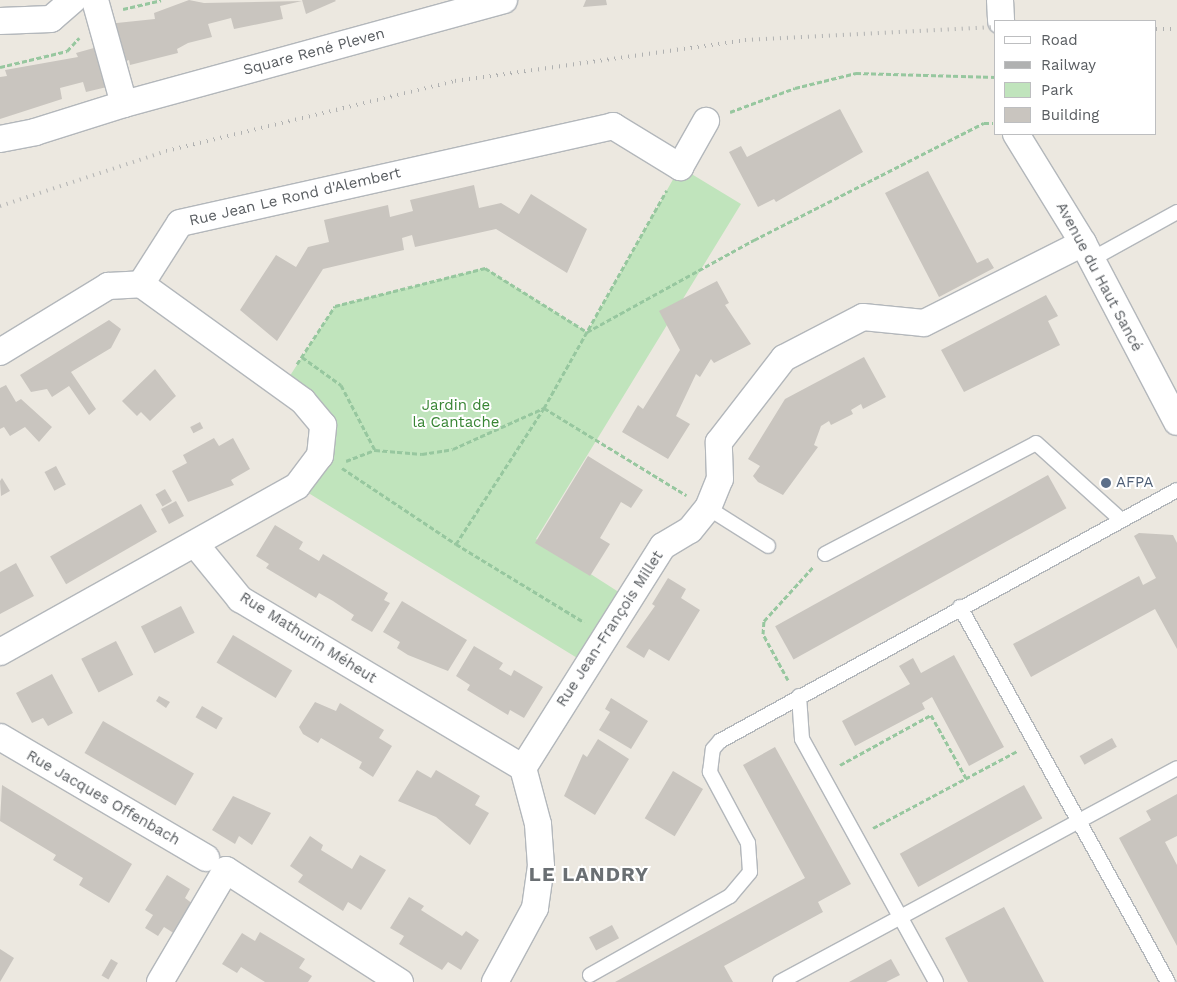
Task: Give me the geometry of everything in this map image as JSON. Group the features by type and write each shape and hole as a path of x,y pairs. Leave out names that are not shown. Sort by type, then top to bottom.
{"street":[{"path":"0,21 51,20 73,0"},
{"name":"Square René Pleven","path":"0,138 35,132 124,104 504,0"},
{"path":"1000,0 1001,20"},
{"path":"97,9 124,104"},
{"path":"680,167 706,121"},
{"name":"Rue Jean Le Rond d'Alembert","path":"141,284 180,223 613,126 680,167"},
{"name":"Avenue du Haut Sancé","path":"1017,135 1087,251 1177,422"},
{"name":"Rue Jean-François Millet","path":"523,768 605,635 663,546 690,530 708,508 720,479 719,442 784,358 863,317 924,322 1087,251"},
{"path":"0,352 108,286 141,284 303,401 323,425 330,462 297,486 196,545 0,652"},
{"name":"Rue Mathurin Méheut","path":"196,545 240,599 523,768"},
{"name":"Rue Jacques Offenbach","path":"0,737 206,858"},
{"path":"495,982 535,908 541,866 538,824 523,768"},
{"path":"160,982 226,870 400,982"}],"lane":[{"path":"1087,251 1177,212"},
{"path":"825,554 1036,443 1120,519"},
{"path":"590,975 730,896 744,882 752,853 710,772 713,749 727,735 1120,519 1177,490"},
{"path":"708,508 768,546"},
{"path":"960,607 1077,823 1168,982"},
{"path":"798,697 798,724 822,775 936,982"},
{"path":"780,982 1177,768"}],"path":[{"path":"0,67 67,51 97,9 161,0"},
{"path":"706,121 795,88 856,73 994,77"},
{"path":"586,332 754,240 984,123"},
{"path":"456,544 544,408 680,167"},
{"path":"294,368 335,306 485,268 586,332"},
{"path":"302,357 341,385 375,450"},
{"path":"544,408 708,508"},
{"path":"330,462 375,450 422,454 453,450 544,408"},
{"path":"330,462 456,544 605,635"},
{"path":"798,697 765,638 764,621 825,554"},
{"path":"822,775 931,715 966,778"},
{"path":"856,837 1033,742"}],"green space":[{"name":"Jardin de la Cantache","path":"680,167 741,204 536,539 628,598 587,664 297,486 323,425 284,385 335,306 485,268 587,332"}],"building":[{"path":"189,0 204,3 302,1 280,6 283,19 234,29 231,18 208,24 212,37 188,43 177,49 178,53 130,65 129,60 118,64 107,24 155,19 154,13"},
{"path":"302,0 335,0 336,1 306,14"},
{"path":"586,0 606,0 607,5 583,7"},
{"path":"101,46 111,86 86,92 83,82 60,88 62,99 0,119 0,77 7,76 5,70 78,57 76,53"},
{"path":"840,109 863,152 776,202 774,199 758,207 729,152 741,146 747,157"},
{"path":"928,171 977,263 988,258 994,268 939,297 885,193"},
{"path":"474,185 479,208 501,203 519,214 531,194 587,229 567,273 496,229 415,247 412,235 402,238 404,250 323,269 277,341 240,310 276,255 296,267 308,247 329,242 324,220 388,205 390,217 413,211 410,200"},
{"path":"717,281 729,303 725,305 751,344 714,363 711,359 700,377 696,374 676,416 690,424 668,459 622,432 638,405 643,409 680,350 659,311"},
{"path":"1046,295 1058,316 1048,321 1060,345 964,392 941,350"},
{"path":"109,320 121,329 111,348 71,372 96,409 89,415 69,386 52,397 47,389 31,392 20,375"},
{"path":"864,357 886,397 863,409 861,404 851,410 853,414 831,425 829,421 821,426 814,445 818,447 783,495 758,482 753,476 760,466 748,459 785,399"},
{"path":"155,369 176,396 150,421 141,412 137,416 122,401"},
{"path":"6,385 16,402 21,399 52,427 39,442 25,427 10,436 4,427 0,429 0,388"},
{"path":"200,422 203,428 193,433 190,427"},
{"path":"214,438 219,446 233,438 250,469 231,480 234,485 188,502 172,471 187,463 183,455"},
{"path":"588,456 643,490 631,508 621,502 600,538 610,544 590,576 535,543"},
{"path":"56,466 66,485 54,491 45,472"},
{"path":"1048,475 1066,508 794,659 775,626"},
{"path":"2,478 10,491 1,496 0,481"},
{"path":"165,489 172,501 162,507 155,494"},
{"path":"176,501 184,516 169,524 161,509"},
{"path":"141,504 157,532 66,584 50,556"},
{"path":"275,525 303,542 299,549 319,561 323,554 388,593 384,600 390,603 372,632 351,620 354,615 333,601 319,593 316,598 266,568 269,564 256,556"},
{"path":"1139,533 1173,535 1177,543 1177,649 1155,609 1031,677 1013,644 1139,576 1143,585 1156,578 1134,536"},
{"path":"16,563 34,596 0,614 0,572"},
{"path":"668,578 686,589 681,598 700,610 669,661 649,649 644,658 626,647 655,606 652,604"},
{"path":"402,601 467,640 448,671 408,655 397,648 400,642 383,632"},
{"path":"181,606 195,633 155,653 141,626"},
{"path":"233,635 292,671 276,698 217,662"},
{"path":"116,641 133,675 99,693 81,659"},
{"path":"474,646 503,663 499,669 511,676 514,670 543,687 524,718 510,710 508,715 467,690 470,685 456,676"},
{"path":"954,655 1004,747 969,766 932,697 922,703 925,709 855,746 842,721 910,684 899,666 913,658 921,673"},
{"path":"52,674 73,713 48,726 43,718 32,723 16,693"},
{"path":"159,696 170,702 166,708 156,701"},
{"path":"611,698 648,721 631,749 599,730 610,712 605,709"},
{"path":"315,702 336,711 340,703 384,730 379,738 392,746 373,777 359,768 362,762 321,738 318,743 303,734 299,727"},
{"path":"202,706 223,718 216,729 196,717"},
{"path":"103,721 194,774 175,806 84,753"},
{"path":"1112,738 1117,747 1084,765 1080,756"},
{"path":"598,739 629,759 595,815 564,796 583,754 587,757"},
{"path":"775,747 851,884 818,902 823,912 724,966 733,982 615,982 805,878 743,765"},
{"path":"417,770 431,778 436,770 480,796 475,805 489,813 470,845 436,817 398,801"},
{"path":"673,771 703,789 675,836 645,818"},
{"path":"2,785 132,864 109,903 79,885 83,878 53,860 56,855 0,821"},
{"path":"1024,785 1042,818 918,887 900,854"},
{"path":"1177,794 1177,836 1165,842 1177,865 1177,946 1119,838 1151,820 1146,811"},
{"path":"233,796 271,813 252,845 239,836 235,844 212,830"},
{"path":"310,836 323,845 321,850 352,869 360,855 386,870 361,910 348,902 343,911 298,882 303,875 290,866"},
{"path":"167,875 190,889 185,898 197,907 180,937 164,927 158,936 145,928 153,915 145,910"},
{"path":"409,897 424,906 421,910 462,936 466,931 479,940 461,970 448,962 442,970 399,944 404,936 390,928"},
{"path":"1004,907 1044,982 968,982 945,938"},
{"path":"612,925 619,938 596,950 589,937"},
{"path":"260,932 305,959 299,968 312,976 308,982 265,982 241,967 237,973 222,964 242,933 255,941"},
{"path":"0,949 14,958 0,982"},
{"path":"111,959 118,963 108,979 102,975"},
{"path":"891,959 900,975 886,982 849,982"}],"railway":[{"path":"0,206 166,151 455,81 745,40 994,27"},
{"path":"1157,29 1177,29"}],"place":[{"name":"AFPA","path":"1106,483"}],"district":[{"name":"LE LANDRY","path":"589,874"}]}
